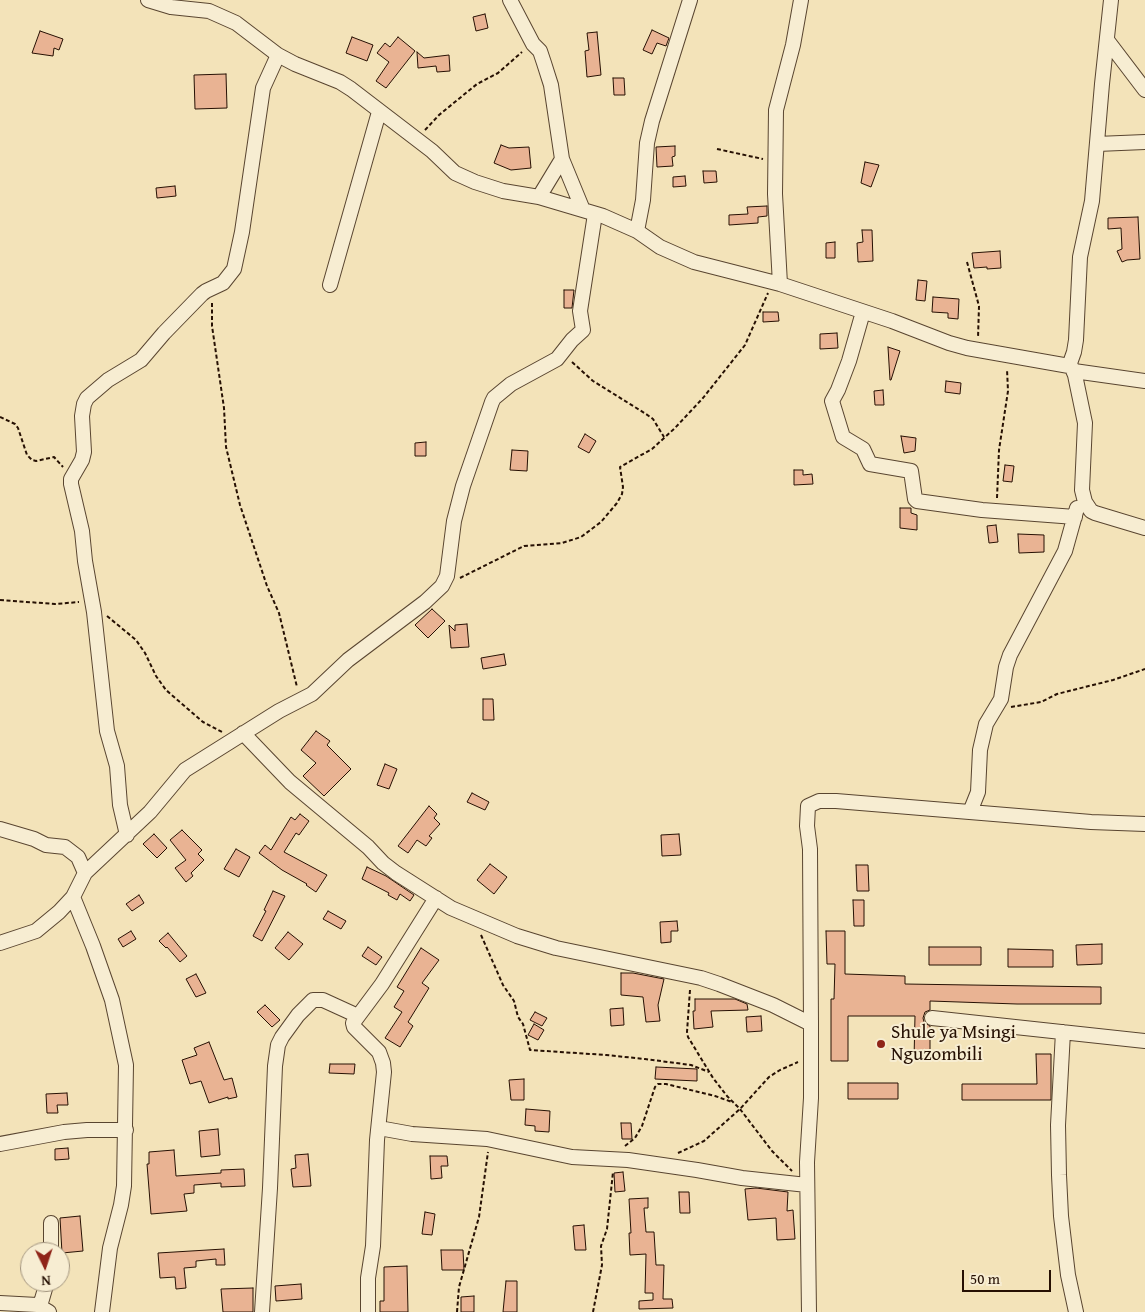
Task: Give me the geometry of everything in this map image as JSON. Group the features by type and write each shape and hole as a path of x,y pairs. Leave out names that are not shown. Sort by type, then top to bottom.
{"street":[{"path":"148,0 172,7 199,5 236,23 278,55 340,82 360,95 417,139 455,173 475,182 503,191 539,197 589,212 637,232 660,247 694,262 776,283 892,321 948,343 1145,382"},
{"path":"0,943 36,931 59,912 73,897 85,873 164,797 180,775 240,735 312,694 348,660 425,602 442,586 447,576 454,521 463,486 494,398 511,384 557,359 572,340 583,330 580,311 589,212 562,159 551,85 540,51 533,44 510,0"},
{"path":"637,232 643,200 647,143 652,121 690,0"},
{"path":"776,283 776,110 794,45 801,0"},
{"path":"970,812 978,792 980,750 986,724 1001,699 1006,667 1010,655 1066,551 1082,490 1085,422 1071,368 1076,340 1080,257 1092,201 1111,0"},
{"path":"1107,40 1145,90"},
{"path":"127,834 120,805 117,766 107,731 93,606 84,561 82,531 71,484 72,477 82,460 84,452 82,416 84,404 87,398 108,380 141,360 164,333 206,290 219,286 229,278 237,260 263,88 278,55"},
{"path":"330,285 380,112"},
{"path":"1097,144 1145,142"},
{"path":"539,197 562,159"},
{"path":"863,312 849,361 832,401 843,437 863,449 870,465 912,471 916,500 997,511 1074,517"},
{"path":"1082,490 1085,502 1091,511 1145,528"},
{"path":"240,735 290,782 396,873 451,908 530,940 556,948 692,976 720,984 766,1002 811,1024"},
{"path":"808,1312 805,1185 811,1024 808,806 815,801 836,801 1091,822 1145,824"},
{"path":"0,829 34,839 46,845 70,849 78,857 85,873"},
{"path":"73,897 94,946 112,1000 124,1051 127,1086 124,1186 110,1248 102,1312"},
{"path":"368,1312 368,1278 373,1246 384,1066 379,1052 353,1023 382,984 436,898"},
{"path":"262,1312 275,1066 278,1045 298,1015 313,1000 323,1000 358,1016"},
{"path":"932,1018 1145,1040"},
{"path":"1063,1032 1058,1125 1059,1175 1061,1216 1068,1275 1076,1312"},
{"path":"379,1128 412,1134 493,1141 572,1157 614,1159 742,1178 805,1185"},
{"path":"0,1144 64,1132 126,1130"},
{"path":"51,1223 51,1242"},
{"path":"0,1303 45,1309 46,1292"}],"path":[{"path":"417,139 439,115 458,99 477,84 498,73 533,44"},
{"path":"717,149 775,163"},
{"path":"967,262 979,306 977,350"},
{"path":"442,586 524,546 562,543 581,537 601,522 617,504 622,494 623,486 620,467 652,450 703,398 746,345 776,283"},
{"path":"219,286 212,301 212,320 224,408 226,447 240,506 268,586 280,613 301,701"},
{"path":"562,354 592,381 646,414 653,420 664,437"},
{"path":"997,511 999,450 1008,391 1005,354"},
{"path":"0,417 18,428 27,455 30,458 36,461 54,457 72,477"},
{"path":"0,600 55,604 83,602 93,606 117,623 136,640 166,690 210,727 240,735"},
{"path":"995,710 1041,702 1058,694 1113,680 1145,669"},
{"path":"474,918 503,985 514,1001 530,1050 645,1059 692,1065 709,1072"},
{"path":"692,976 687,1035 709,1072 761,1138 805,1185"},
{"path":"655,1164 704,1141 740,1109 769,1077 780,1070 811,1058"},
{"path":"624,1147 635,1138 642,1126 656,1085 666,1084 715,1096 734,1103"},
{"path":"457,1312 459,1287 478,1217 488,1151 493,1141"},
{"path":"593,1312 602,1265 601,1246 607,1229 614,1159"}],"building":[{"path":"485,14 488,28 476,31 473,17"},
{"path":"652,30 669,38 666,46 657,43 652,54 643,50"},
{"path":"40,31 63,39 59,50 54,48 53,56 32,53"},
{"path":"597,32 601,75 587,77 585,51 589,50 587,33"},
{"path":"352,37 373,45 367,61 346,53"},
{"path":"398,37 415,51 386,88 376,81 389,62 377,53 385,43 390,47"},
{"path":"417,52 424,58 449,55 450,71 437,72 436,66 418,68"},
{"path":"226,74 227,108 195,109 194,75"},
{"path":"613,78 624,78 625,95 614,95"},
{"path":"501,145 509,148 529,147 531,168 511,170 494,163"},
{"path":"675,146 675,156 672,157 673,166 657,167 656,147"},
{"path":"865,162 879,165 871,187 861,183"},
{"path":"703,171 716,171 717,182 704,183"},
{"path":"685,176 686,186 673,187 673,177"},
{"path":"175,186 176,196 157,198 156,188"},
{"path":"767,206 767,216 758,217 758,223 729,225 729,215 748,214 747,207"},
{"path":"1138,217 1140,259 1122,262 1117,251 1122,249 1121,228 1108,229 1108,218"},
{"path":"862,230 872,230 873,261 858,262 857,243 863,242"},
{"path":"835,242 835,258 826,258 826,243"},
{"path":"1000,251 1001,268 974,268 972,253"},
{"path":"918,280 927,281 925,301 916,300"},
{"path":"564,290 574,290 572,308 564,308"},
{"path":"933,297 959,299 958,319 948,318 948,313 932,312"},
{"path":"763,312 778,312 779,321 763,322"},
{"path":"837,333 838,348 820,349 820,334"},
{"path":"888,347 900,351 891,380 890,380"},
{"path":"946,381 961,383 960,394 945,392"},
{"path":"883,390 884,405 875,405 874,391"},
{"path":"585,434 596,441 589,453 578,447"},
{"path":"901,436 916,438 915,451 904,453"},
{"path":"426,442 426,456 415,456 415,443"},
{"path":"512,450 528,451 527,471 510,470"},
{"path":"1005,465 1014,466 1012,482 1003,481"},
{"path":"794,470 803,470 803,475 812,474 813,484 794,485"},
{"path":"900,508 911,508 911,513 917,515 917,530 900,528"},
{"path":"996,525 998,542 989,543 987,526"},
{"path":"1018,534 1044,535 1044,552 1019,553"},
{"path":"432,609 445,621 428,638 415,625"},
{"path":"467,624 469,647 451,648 449,625 455,631 455,625"},
{"path":"504,654 506,665 483,669 481,658"},
{"path":"483,699 493,699 494,720 483,720"},
{"path":"316,731 330,741 327,745 351,769 324,796 303,776 316,763 301,750"},
{"path":"385,764 397,769 389,789 377,785"},
{"path":"472,793 489,802 485,810 467,802"},
{"path":"429,806 437,814 434,818 440,824 429,836 432,838 426,846 417,840 408,853 398,846"},
{"path":"300,814 309,821 299,835 296,833 284,852 327,875 316,892 307,884 282,870 259,853 265,845 271,850 291,817 295,820"},
{"path":"182,830 202,850 198,854 204,860 191,873 193,876 186,882 175,868 186,860 170,840"},
{"path":"154,834 167,848 157,858 143,844"},
{"path":"679,834 681,855 662,856 661,835"},
{"path":"236,849 250,857 239,877 224,869"},
{"path":"490,864 507,877 494,894 477,880"},
{"path":"856,865 868,865 869,891 857,891"},
{"path":"367,867 386,876 414,895 410,901 400,894 397,900 388,895 389,893 362,879"},
{"path":"273,891 285,896 262,941 253,936 266,911 264,910"},
{"path":"139,895 144,903 132,911 126,904"},
{"path":"853,900 864,900 864,926 854,926"},
{"path":"328,911 346,921 341,929 323,919"},
{"path":"677,921 678,931 671,931 671,942 661,943 660,922"},
{"path":"131,931 136,939 123,947 118,939"},
{"path":"826,931 845,931 845,974 905,976 905,984 1101,987 1101,1004 930,1001 930,1010 925,1012 923,1018 924,1022 930,1026 930,1060 914,1059 915,1016 848,1016 848,1061 831,1061 831,999 834,999 835,964 827,964"},
{"path":"288,932 303,944 289,960 275,948"},
{"path":"168,933 187,956 180,962 159,941"},
{"path":"1102,944 1102,964 1077,965 1076,945"},
{"path":"368,947 382,957 376,965 362,956"},
{"path":"929,947 981,947 981,965 929,965"},
{"path":"421,948 439,960 422,983 429,988 408,1022 413,1026 400,1047 385,1038 402,1012 394,1007 404,991 397,987"},
{"path":"1008,949 1053,950 1053,967 1008,967"},
{"path":"621,973 633,973 664,979 658,1005 660,1021 646,1022 643,997 621,995"},
{"path":"196,974 206,993 196,997 186,979"},
{"path":"695,999 735,999 747,1004 748,1010 711,1011 713,1027 694,1029 693,1011 695,1011"},
{"path":"265,1005 280,1020 272,1027 257,1012"},
{"path":"623,1008 624,1025 611,1026 610,1009"},
{"path":"535,1012 547,1018 542,1026 530,1020"},
{"path":"761,1016 762,1031 747,1032 746,1017"},
{"path":"534,1024 544,1030 538,1040 528,1035"},
{"path":"209,1042 224,1080 232,1078 237,1097 228,1099 228,1097 209,1103 201,1081 190,1084 182,1060 197,1055 194,1048"},
{"path":"1036,1054 1051,1054 1051,1100 962,1100 962,1084 1037,1084"},
{"path":"330,1064 355,1064 354,1074 329,1073"},
{"path":"656,1067 697,1069 697,1081 655,1079"},
{"path":"524,1079 524,1100 511,1100 509,1080"},
{"path":"848,1083 898,1083 898,1099 848,1099"},
{"path":"67,1093 68,1105 57,1105 58,1113 47,1113 46,1094"},
{"path":"526,1109 550,1111 549,1132 535,1131 535,1126 525,1125"},
{"path":"621,1123 631,1123 632,1139 622,1139"},
{"path":"218,1129 220,1155 201,1157 199,1131"},
{"path":"68,1148 69,1159 55,1160 55,1149"},
{"path":"174,1150 176,1176 221,1173 221,1170 244,1169 245,1186 221,1187 221,1183 194,1185 194,1193 184,1194 187,1211 151,1214 147,1164 149,1164 149,1152"},
{"path":"308,1154 311,1186 293,1187 291,1169 296,1168 295,1155"},
{"path":"430,1156 447,1156 448,1166 441,1166 442,1178 431,1179"},
{"path":"623,1172 625,1191 615,1192 614,1173"},
{"path":"756,1188 788,1192 787,1211 793,1210 795,1239 777,1240 776,1218 748,1220 745,1189"},
{"path":"679,1192 689,1192 690,1213 680,1213"},
{"path":"648,1198 648,1208 644,1208 646,1232 654,1232 656,1265 664,1265 663,1299 672,1299 673,1308 639,1309 639,1301 653,1300 653,1293 645,1293 646,1254 630,1255 629,1199"},
{"path":"425,1212 435,1214 432,1235 422,1234"},
{"path":"80,1216 83,1251 70,1252 70,1242 61,1242 60,1218"},
{"path":"584,1225 586,1250 575,1250 573,1226"},
{"path":"224,1249 225,1265 216,1265 216,1259 196,1261 196,1267 184,1268 186,1288 176,1289 175,1277 160,1278 158,1253"},
{"path":"441,1250 463,1250 464,1270 442,1270"},
{"path":"407,1266 408,1312 380,1312 380,1301 384,1301 384,1267"},
{"path":"506,1281 517,1281 517,1312 503,1312"},
{"path":"301,1284 302,1299 276,1301 275,1286"},
{"path":"253,1288 253,1312 223,1312 221,1289"},
{"path":"474,1296 474,1312 461,1312 461,1297"}],"place":[{"name":"Shule ya Msingi Nguzombili","path":"881,1044"}]}
